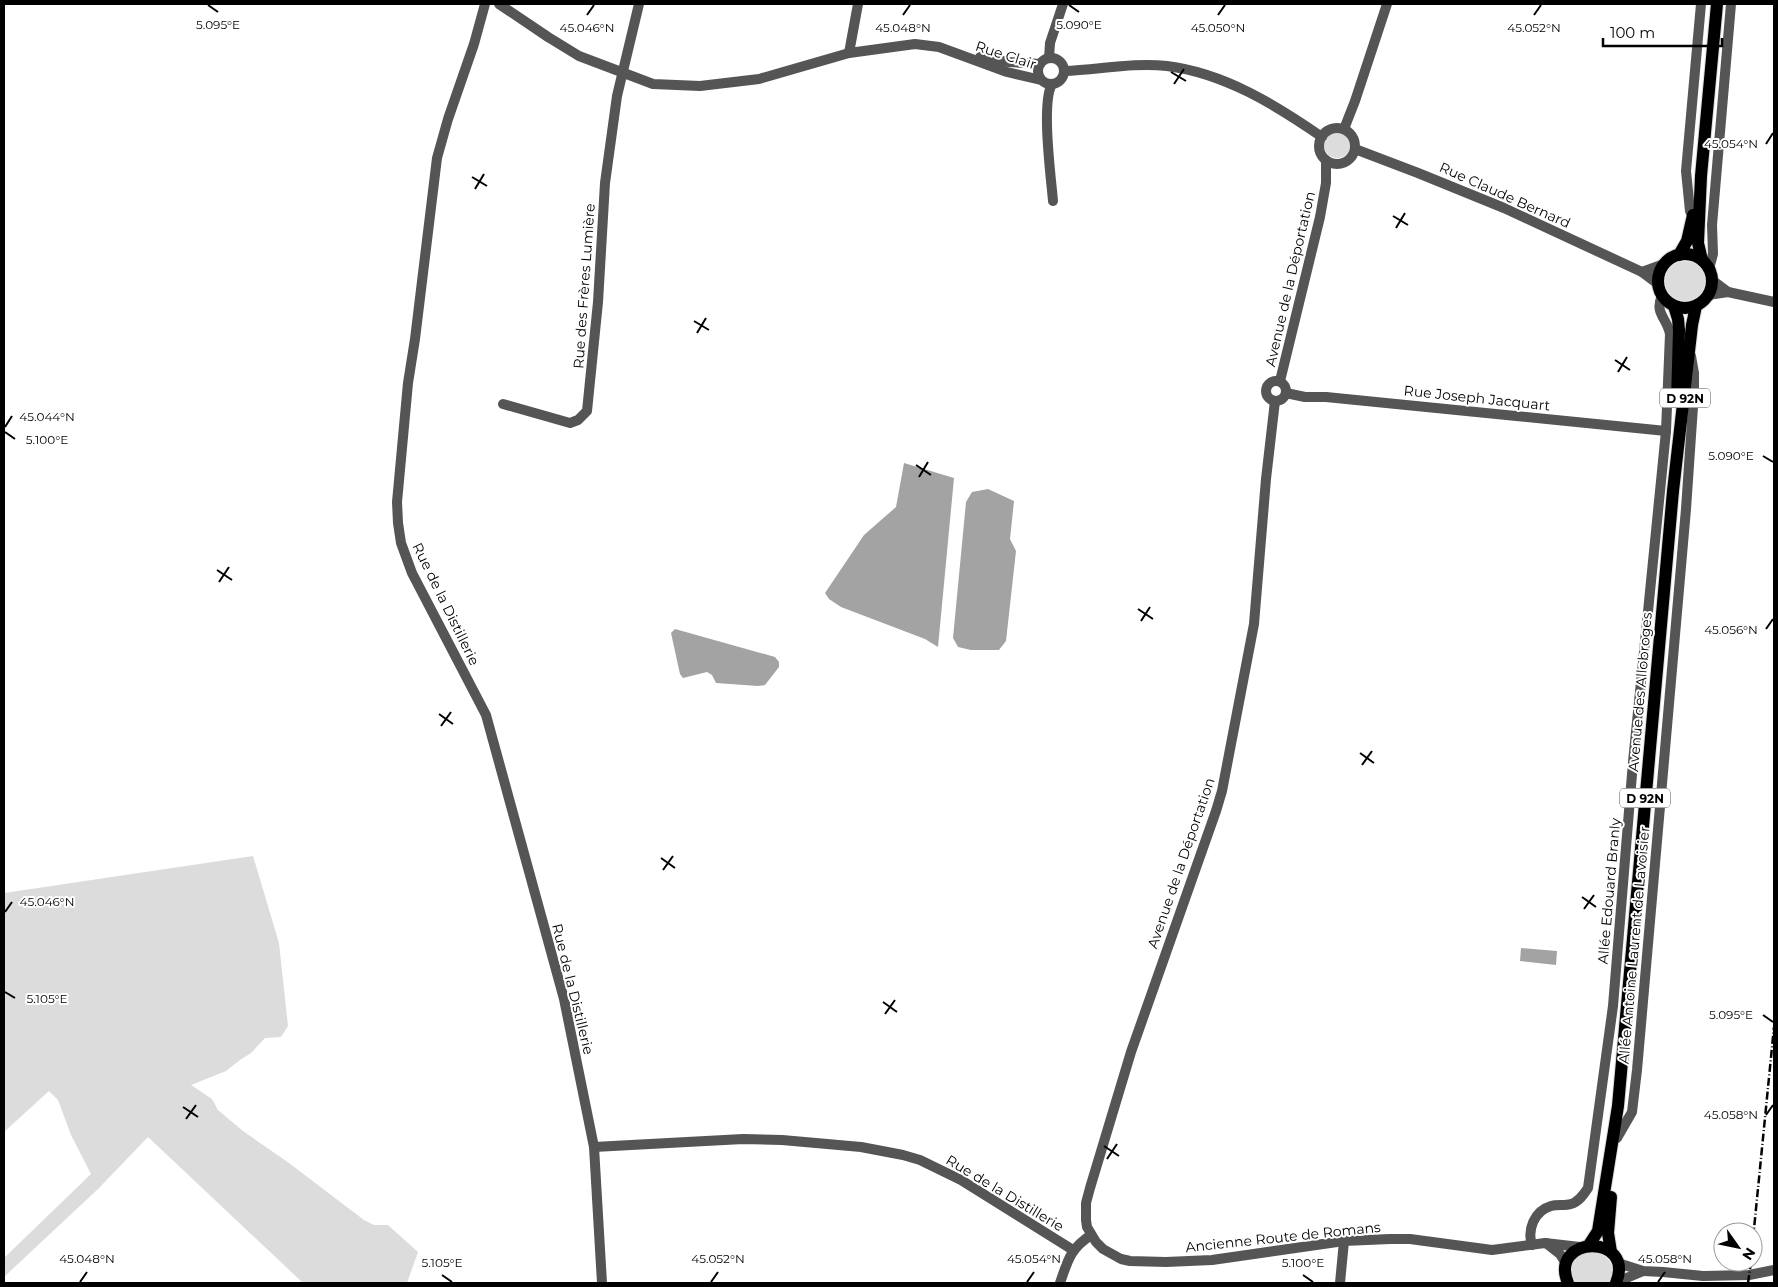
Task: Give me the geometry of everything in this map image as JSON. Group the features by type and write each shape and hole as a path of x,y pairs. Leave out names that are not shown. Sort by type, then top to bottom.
{"main road":[{"path":"1707,270 1691,255 1673,257 1664,264 1658,277 1662,296 1674,306 1689,308 1696,306 1708,295 1707,270 1698,243 1701,176 1717,4"},
{"path":"1679,255 1687,241 1701,176"},
{"name":"Avenue des Allobroges","path":"1673,491 1690,388 1684,349 1674,306"},
{"name":"Avenue des Allobroges","path":"1610,1252 1608,1233 1617,1138 1618,1106 1673,491 1674,444 1684,349 1696,306"},
{"name":"Avenue des Allobroges","path":"1566,1264 1569,1257 1585,1246 1598,1231 1618,1106"},
{"path":"1585,1246 1597,1245 1610,1252 1618,1263 1619,1276 1616,1282"},
{"path":"1566,1264 1565,1273 1568,1283"}],"street":[{"name":"Rue de la Distillerie","path":"485,4 437,158 408,383 397,502 398,523 401,543 412,573 486,715 564,999 594,1147 602,1283"},
{"path":"499,4 579,56 653,84 700,86 758,78 849,53 914,44 939,47 957,53"},
{"path":"622,73 639,4"},
{"path":"849,53 858,4"},
{"path":"1049,58 1050,43 1063,4"},
{"path":"1344,129 1356,101 1388,4"},
{"path":"1692,215 1686,171 1701,4"},
{"path":"1728,292 1707,270 1713,254 1712,225 1731,4"},
{"name":"Rue Clair","path":"957,53 1009,62 1040,64"},
{"name":"Rue Clair","path":"957,53 1008,72 1041,80"},
{"path":"1049,58 1058,60 1064,71 1059,82 1052,84 1041,80 1038,75 1040,64 1049,58"},
{"path":"1064,71 1143,66 1166,66 1185,69 1234,86 1260,98 1289,114 1322,137"},
{"name":"Rue des Frères Lumière","path":"504,404 570,423 578,420 587,411 598,302 605,183 622,73"},
{"path":"1052,84 1047,116 1053,201"},
{"path":"1326,160 1338,163 1347,160 1355,149 1353,137 1344,129 1332,129 1320,141 1320,151 1326,160 1326,183"},
{"name":"Rue Claude Bernard","path":"1355,149 1486,200 1642,272 1658,284"},
{"path":"1326,183 1338,163"},
{"name":"Avenue de la Déportation","path":"1280,381 1290,348 1326,183"},
{"path":"1642,272 1664,264"},
{"path":"1708,295 1728,292 1774,302"},
{"name":"Allée Edouard Branly","path":"1532,1245 1529,1235 1532,1223 1542,1209 1571,1204 1584,1195 1588,1188 1613,1006 1633,762 1666,431 1670,334 1669,327 1660,314 1659,308 1662,296"},
{"path":"1280,381 1284,384 1286,392 1283,399 1275,401 1268,396 1266,390 1271,382 1280,381"},
{"name":"Allée Antoine Laurent de Lavoisier","path":"1617,1138 1632,1112 1637,1070 1686,509 1690,388"},
{"name":"Rue Joseph Jacquart","path":"1286,392 1305,397 1326,397 1666,431"},
{"name":"Avenue de la Déportation","path":"1091,1235 1087,1227 1085,1212 1090,1188 1131,1052 1216,811 1226,771 1255,611 1266,479 1275,401"},
{"name":"Rue de la Distillerie","path":"594,1147 743,1139 782,1140 861,1147 903,1155 920,1160 961,1180 1073,1250"},
{"path":"1060,1283 1069,1256 1073,1250 1091,1235"},
{"name":"Ancienne Route de Romans","path":"1091,1235 1103,1249 1121,1258 1130,1261 1166,1262 1212,1260 1344,1241 1410,1239 1492,1250 1546,1243 1585,1246"},
{"path":"1340,1283 1344,1241"},
{"path":"1546,1243 1556,1250 1566,1264"},
{"path":"1618,1263 1643,1271 1710,1277 1749,1275 1774,1270"},
{"path":"1616,1282 1643,1271"}],"shaded area":[{"path":"1337,132 1346,136 1350,145 1346,154 1337,158 1328,154 1324,145 1328,136"},
{"path":"1689,261 1696,264 1702,270 1705,281 1704,289 1696,298 1689,301 1681,301 1674,298 1666,289 1665,277 1668,270 1677,262"},
{"path":"904,463 954,478 938,647 925,639 841,607 829,599 825,593 864,535 896,507"},
{"path":"988,489 1014,501 1010,539 1016,551 1006,641 999,650 971,650 958,647 953,638 966,502 972,492"},
{"path":"675,629 775,657 779,662 779,667 765,685 758,686 716,683 712,675 707,672 683,678 680,674 671,633"},
{"path":"253,856 279,943 288,1026 281,1037 265,1038 251,1053 226,1071 191,1085 212,1099 218,1110 243,1131 364,1220 374,1225 388,1225 418,1252 407,1283 303,1283 148,1137 98,1189 4,1277 4,1258 91,1174 71,1135 58,1100 49,1091 4,1132 4,893"},
{"path":"1521,948 1557,951 1556,965 1520,961"},
{"path":"1596,1250 1611,1264 1612,1272 1609,1283 1575,1283 1571,1269 1574,1260 1583,1254"}],"railway":[{"path":"1755,1222 1774,1027"},
{"path":"1748,1283 1750,1272"}]}
